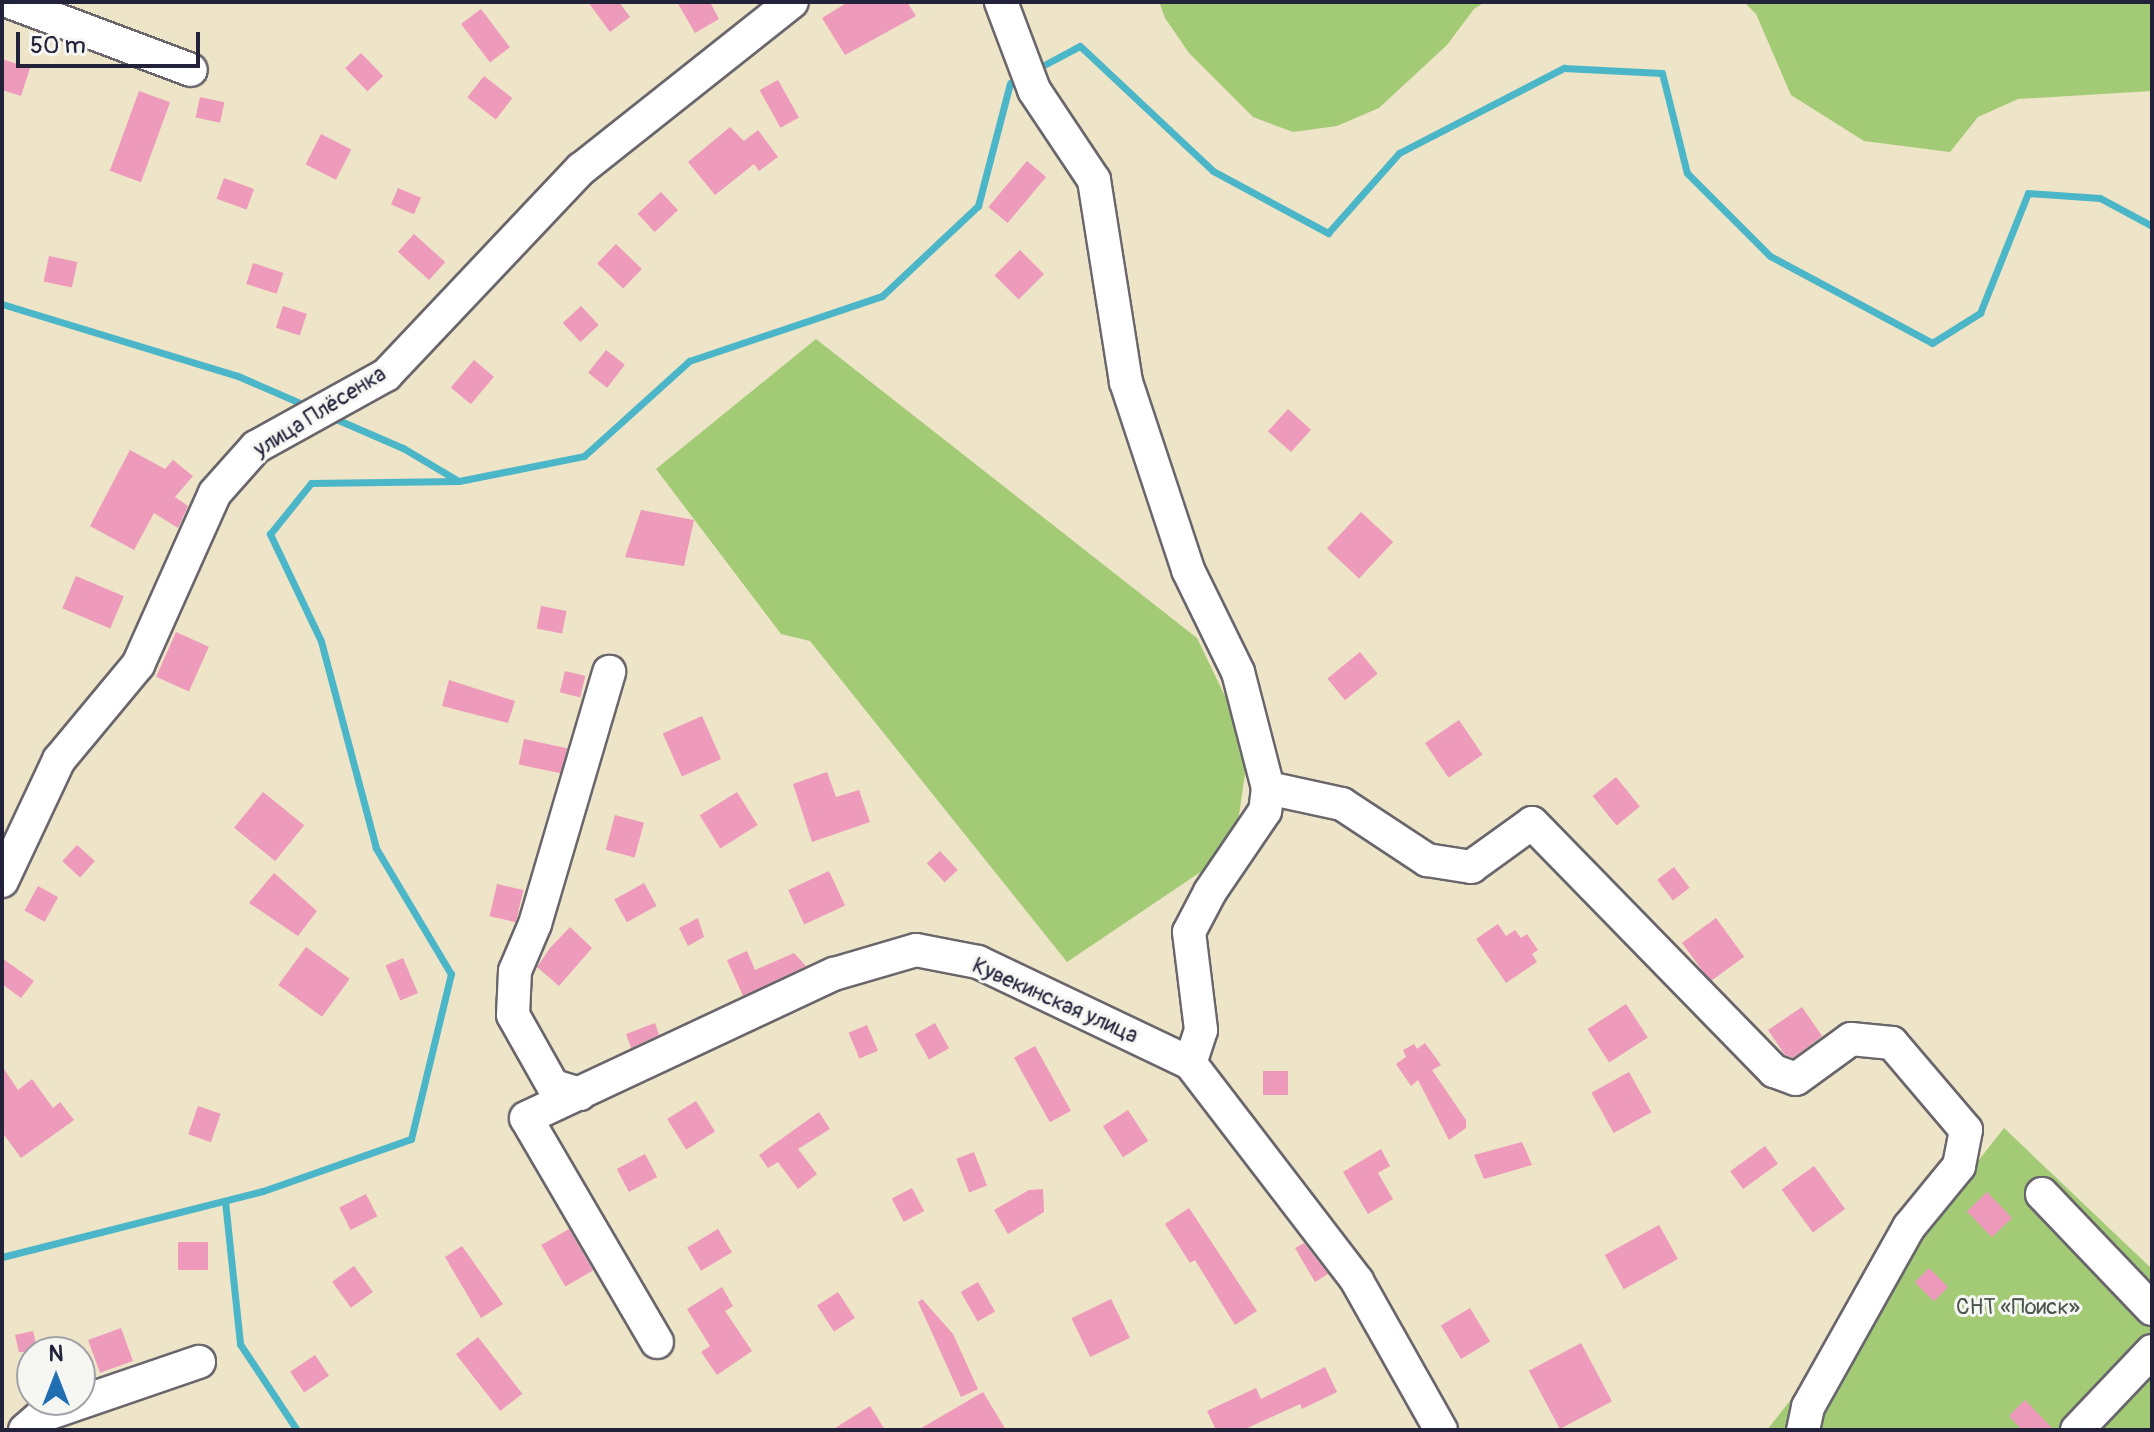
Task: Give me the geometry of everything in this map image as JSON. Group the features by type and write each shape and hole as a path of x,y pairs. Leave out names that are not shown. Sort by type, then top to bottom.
{"street":[{"path":"10,2 191,70"},
{"name":"улица Плёсенка","path":"2,881 59,760 138,665 215,493 256,447 386,375 581,169 792,2"},
{"path":"1001,2 1034,90 1094,180 1126,382 1188,570 1238,672 1268,788 1265,811 1210,892 1189,932 1201,1030 1190,1063"},
{"path":"580,1094 553,1086 513,1015 515,971 535,924 609,672"},
{"path":"1268,788 1342,804 1427,860 1471,867 1532,823 1774,1071 1796,1079 1851,1039 1892,1043 1966,1130 1959,1166 1909,1227 1808,1407 1803,1430"},
{"name":"Кувекинская улица","path":"657,1342 526,1118 834,974 916,950 978,962 1190,1063 1357,1281 1441,1430"},
{"path":"2042,1194 2152,1309"},
{"path":"2077,1430 2152,1351"},
{"path":"25,1430 41,1416 199,1362"}],"green space":[{"path":"1159,2 1485,2 1474,9 1447,45 1379,108 1337,126 1293,132 1253,117 1189,53 1165,18"},
{"path":"1744,2 2152,2 2152,91 2018,99 1978,117 1950,152 1864,141 1791,95 1756,14"},
{"path":"816,339 1197,638 1249,746 1239,815 1214,863 1067,962 810,641 781,634 656,469"},
{"name":"СНТ «Поиск»","path":"2004,1128 2152,1269 2152,1430 1767,1430"}],"building":[{"path":"588,2 619,2 630,17 610,32"},
{"path":"677,2 710,2 719,19 695,33"},
{"path":"848,2 907,2 916,16 845,55 822,18"},
{"path":"481,9 510,47 490,62 461,24"},
{"path":"361,53 383,76 367,91 345,68"},
{"path":"2,59 30,68 21,96 2,90"},
{"path":"484,76 512,98 496,119 467,97"},
{"path":"778,80 799,118 780,128 760,90"},
{"path":"139,91 170,102 141,182 110,171"},
{"path":"200,97 224,102 220,123 196,118"},
{"path":"730,127 744,141 758,130 778,157 759,171 754,164 715,195 688,162"},
{"path":"321,134 351,149 336,180 306,164"},
{"path":"1027,161 1046,177 1008,223 988,207"},
{"path":"224,178 254,189 247,210 216,199"},
{"path":"398,188 421,198 414,214 391,205"},
{"path":"661,192 678,210 655,232 638,214"},
{"path":"414,234 445,262 429,280 398,252"},
{"path":"616,244 642,269 623,288 597,263"},
{"path":"1020,250 1044,274 1019,299 995,275"},
{"path":"49,256 77,262 72,287 44,281"},
{"path":"253,263 283,273 277,294 246,284"},
{"path":"283,306 307,314 300,336 276,328"},
{"path":"581,306 599,325 580,342 563,323"},
{"path":"606,350 625,365 607,388 588,373"},
{"path":"474,360 494,377 471,404 451,388"},
{"path":"1288,409 1311,430 1291,452 1268,431"},
{"path":"130,450 165,469 173,460 193,476 175,497 188,506 178,528 154,513 134,550 90,526"},
{"path":"641,510 694,520 684,566 625,557"},
{"path":"1361,512 1393,542 1359,579 1327,549"},
{"path":"76,576 124,596 110,629 62,608"},
{"path":"541,606 567,611 562,634 537,629"},
{"path":"176,632 209,647 189,691 156,677"},
{"path":"1360,652 1378,674 1345,700 1327,678"},
{"path":"565,671 585,676 580,697 560,692"},
{"path":"449,680 515,701 508,723 442,706"},
{"path":"702,716 721,759 682,776 663,733"},
{"path":"1459,720 1482,755 1448,778 1425,743"},
{"path":"524,739 567,748 562,774 519,764"},
{"path":"827,772 836,797 859,790 870,822 812,842 793,784"},
{"path":"1616,777 1640,807 1617,825 1593,796"},
{"path":"263,792 304,825 275,861 234,828"},
{"path":"737,792 758,825 720,848 700,815"},
{"path":"615,815 644,823 635,858 606,850"},
{"path":"77,845 95,861 80,877 62,861"},
{"path":"940,851 958,870 945,882 927,863"},
{"path":"1674,867 1690,888 1673,900 1657,880"},
{"path":"829,871 845,905 804,924 788,890"},
{"path":"274,873 317,911 298,936 249,903"},
{"path":"644,883 657,906 627,922 614,899"},
{"path":"497,884 523,890 516,922 490,916"},
{"path":"38,886 58,897 45,922 24,910"},
{"path":"698,918 704,937 688,946 679,928"},
{"path":"1716,918 1744,957 1710,982 1682,943"},
{"path":"1498,924 1506,936 1515,930 1521,938 1527,934 1538,950 1532,954 1537,962 1506,983 1476,939"},
{"path":"570,927 592,948 559,986 537,967"},
{"path":"306,947 350,979 322,1017 278,985"},
{"path":"747,951 755,970 794,953 806,966 743,996 727,960"},
{"path":"2,958 34,981 21,998 2,984"},
{"path":"403,958 418,993 400,1000 386,965"},
{"path":"1626,1004 1648,1038 1609,1063 1587,1029"},
{"path":"1802,1007 1822,1036 1793,1058 1785,1055 1768,1030"},
{"path":"655,1023 659,1035 631,1048 626,1034"},
{"path":"935,1023 949,1048 929,1060 915,1034"},
{"path":"867,1025 878,1051 860,1059 849,1033"},
{"path":"1425,1043 1441,1065 1432,1070 1466,1120 1466,1128 1449,1140 1418,1080 1411,1086 1396,1064 1406,1057 1403,1050 1414,1044 1417,1049"},
{"path":"1035,1046 1071,1111 1050,1122 1014,1058"},
{"path":"2,1066 18,1090 32,1079 53,1108 60,1102 74,1120 21,1158 2,1132"},
{"path":"1263,1071 1288,1071 1288,1095 1263,1095"},
{"path":"1629,1072 1651,1112 1614,1133 1591,1093"},
{"path":"696,1101 715,1132 686,1150 667,1119"},
{"path":"198,1106 221,1114 211,1142 188,1134"},
{"path":"1128,1110 1148,1141 1123,1157 1103,1126"},
{"path":"819,1112 830,1129 798,1149 817,1174 798,1189 778,1162 768,1168 759,1155"},
{"path":"1522,1142 1532,1165 1484,1179 1474,1155"},
{"path":"1765,1146 1778,1164 1743,1189 1730,1171"},
{"path":"1381,1149 1390,1166 1378,1173 1393,1199 1368,1214 1343,1172"},
{"path":"974,1152 987,1186 969,1192 956,1159"},
{"path":"645,1154 657,1177 629,1192 617,1169"},
{"path":"1814,1166 1845,1209 1813,1232 1782,1190"},
{"path":"912,1188 924,1211 904,1222 892,1199"},
{"path":"1043,1189 1044,1212 1008,1234 994,1210 1029,1190"},
{"path":"1987,1192 2012,1218 1992,1237 1967,1211"},
{"path":"366,1194 377,1216 351,1230 339,1208"},
{"path":"1189,1208 1257,1311 1235,1325 1195,1260 1190,1263 1165,1224"},
{"path":"1659,1225 1678,1259 1624,1289 1605,1255"},
{"path":"569,1229 593,1271 565,1287 541,1245"},
{"path":"718,1229 732,1252 701,1271 687,1248"},
{"path":"178,1242 208,1242 208,1270 178,1270"},
{"path":"1304,1243 1328,1274 1315,1282 1295,1248"},
{"path":"462,1246 503,1304 481,1318 445,1257"},
{"path":"354,1266 373,1292 351,1308 332,1282"},
{"path":"1929,1268 1948,1287 1934,1301 1915,1282"},
{"path":"978,1282 995,1311 978,1321 961,1292"},
{"path":"722,1287 733,1306 725,1311 752,1351 717,1375 701,1352 710,1346 687,1309"},
{"path":"838,1292 855,1318 834,1332 817,1306"},
{"path":"922,1299 953,1334 978,1389 961,1397 918,1302"},
{"path":"1111,1299 1130,1338 1090,1357 1071,1318"},
{"path":"1470,1308 1490,1341 1461,1359 1441,1326"},
{"path":"121,1328 133,1361 100,1373 96,1362 96,1337"},
{"path":"33,1331 34,1336 16,1336 16,1339 15,1335"},
{"path":"478,1337 522,1394 500,1411 456,1354"},
{"path":"1581,1343 1612,1401 1560,1429 1529,1371"},
{"path":"315,1355 329,1376 304,1393 290,1372"},
{"path":"1325,1367 1337,1392 1302,1409 1300,1404 1243,1430 1216,1430 1207,1411 1256,1388 1261,1399"},
{"path":"983,1392 1006,1430 918,1430"},
{"path":"2025,1400 2054,1430 2022,1430 2009,1416"},
{"path":"870,1406 885,1430 832,1430"}],"waterway":[{"path":"1046,64 1080,46 1213,171 1328,233 1399,153 1564,68 1662,73 1687,173 1770,256 1932,343 1980,313 2028,193 2100,198 2152,226"},
{"path":"2,1257 263,1191 411,1139 451,974 376,848 321,641 270,534 311,483 459,481 584,456 689,361 882,296 978,206 1010,83"},
{"path":"2,304 238,376 307,406"},
{"path":"329,416 403,448 457,480"},
{"path":"225,1201 240,1344 297,1430"}]}
